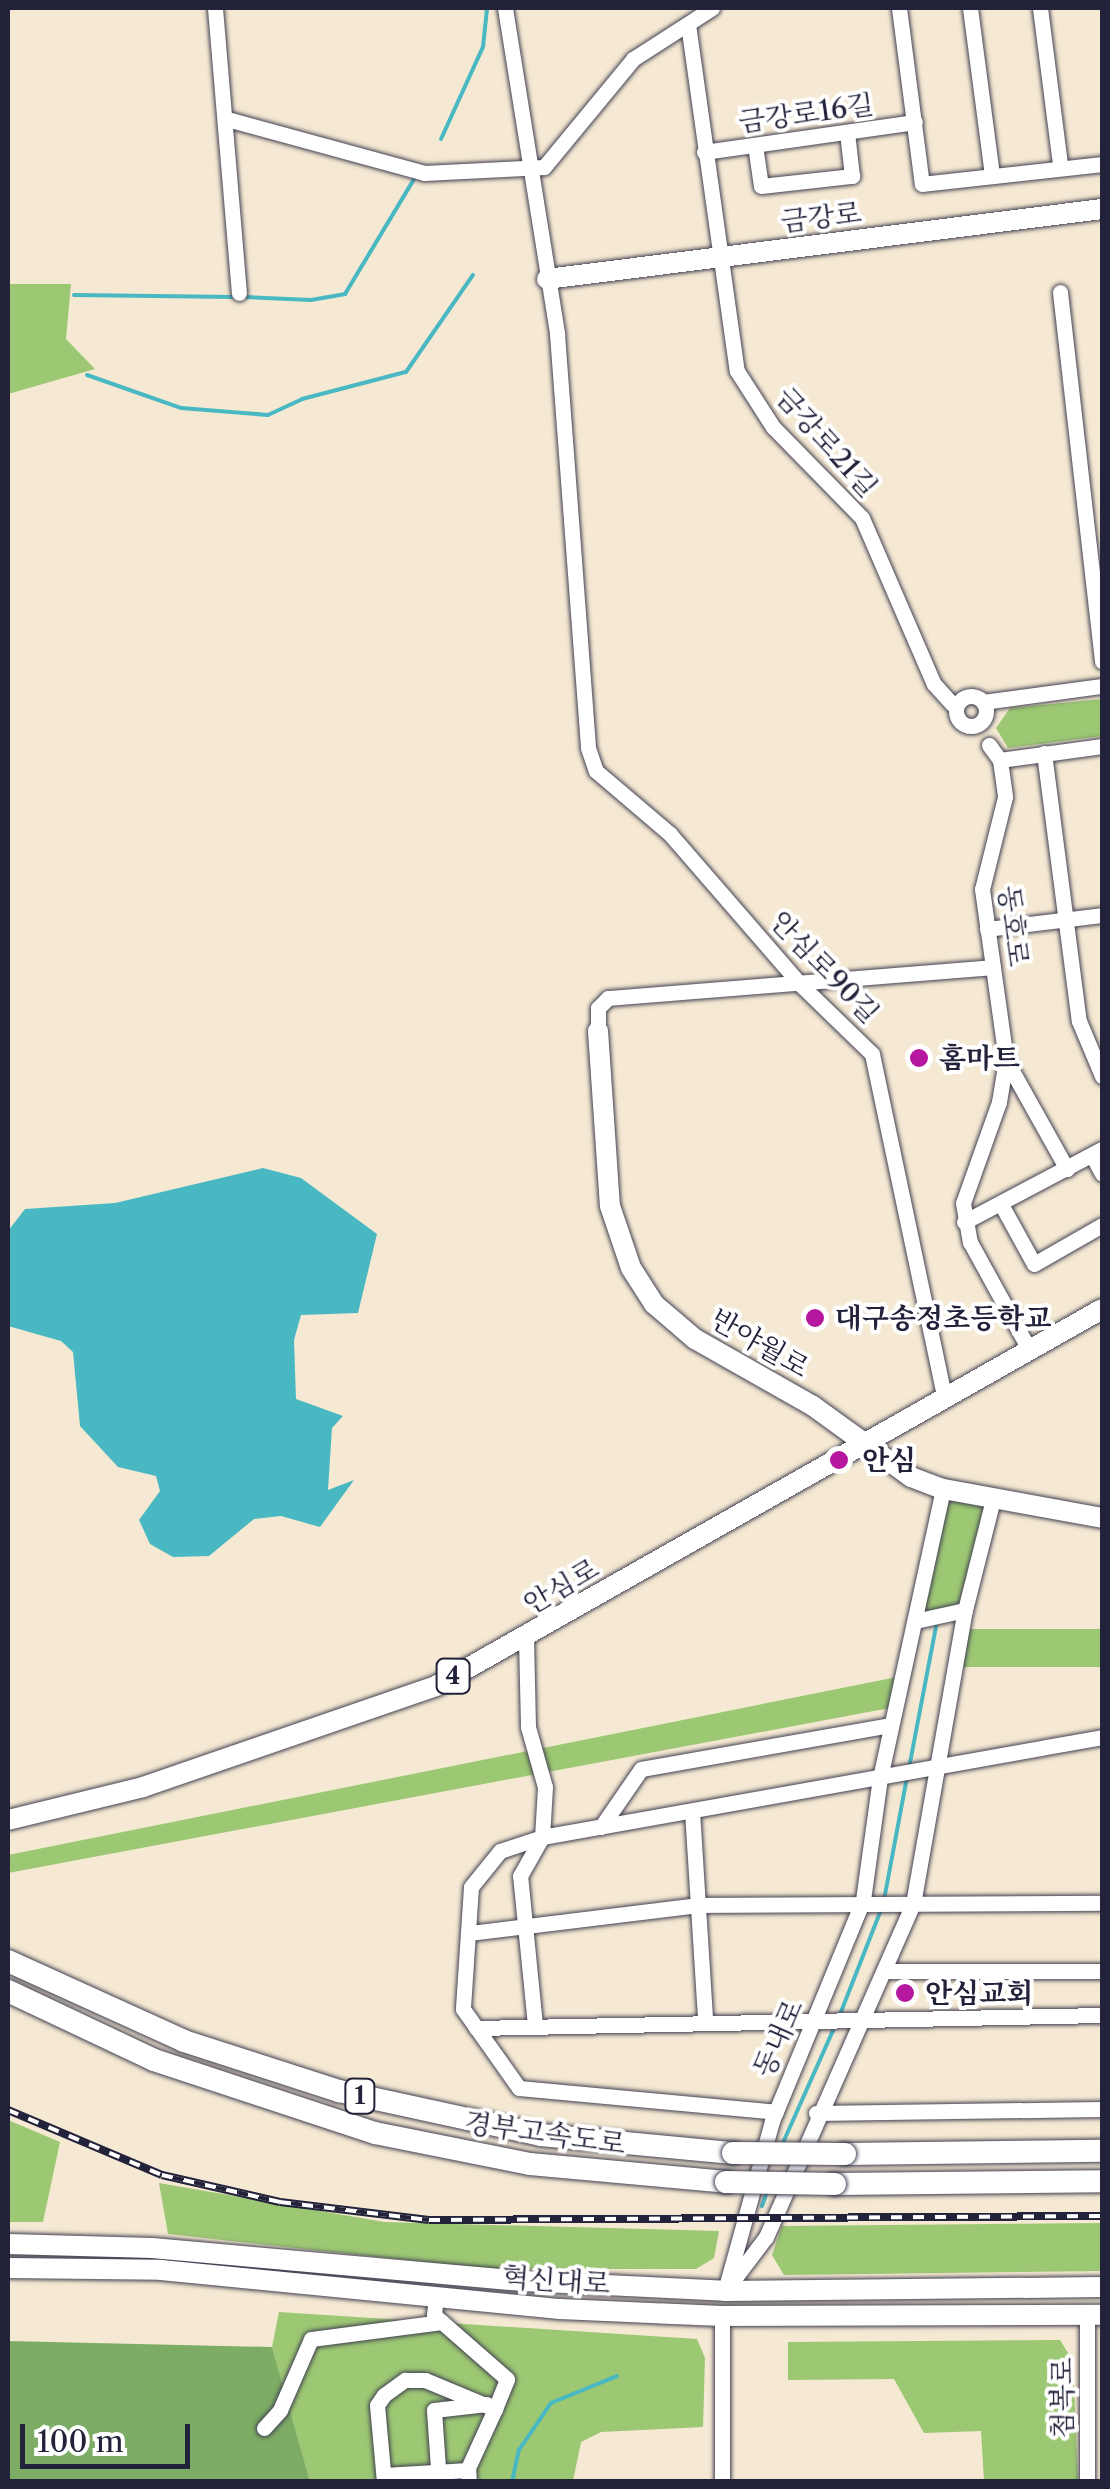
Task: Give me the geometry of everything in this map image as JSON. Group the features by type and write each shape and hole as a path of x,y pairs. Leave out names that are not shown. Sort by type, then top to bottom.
{"highway":[{"name":"경부고속도로","path":"8,1962 184,2041 339,2091 526,2133 733,2152 1102,2150"},
{"name":"경부고속도로","path":"8,1992 154,2060 374,2133 530,2164 726,2182 1102,2181"}],"main road":[{"name":"금강로","path":"546,279 1102,209"},
{"name":"반야월로","path":"598,1031 610,1206 631,1268 654,1304 695,1339 813,1406 862,1445 942,1490 1102,1518"},
{"name":"안심로","path":"8,1820 143,1787 436,1686 1102,1309"},
{"path":"8,2244 152,2248 524,2281 725,2291 1102,2288"},
{"name":"혁신대로","path":"8,2268 160,2270 436,2298 722,2316 1095,2315"},
{"name":"동내로","path":"722,2316 725,2291"}],"street":[{"path":"215,8 239,293"},
{"path":"505,8 546,279"},
{"path":"227,119 424,173 544,166 633,59 712,8"},
{"name":"금강로16길","path":"899,8 922,184 1102,164"},
{"path":"970,8 992,176"},
{"path":"1040,8 1060,165"},
{"name":"금강로16길","path":"688,24 718,258"},
{"name":"금강로16길","path":"704,152 916,122"},
{"name":"금강로","path":"755,145 761,186 852,176 847,132"},
{"name":"금강로21길","path":"718,258 737,371 773,427 872,534 934,684 976,724 1000,760"},
{"name":"안심로90길","path":"546,279 557,334 588,748 596,771 670,834 800,984 863,1041 880,1070 944,1397"},
{"path":"1060,292 1102,662"},
{"path":"952,704 1102,686"},
{"path":"976,724 983,702"},
{"path":"1000,760 1102,746"},
{"path":"1044,753 1078,1021 1102,1076"},
{"name":"동호로","path":"964,1222 967,1177 1000,1102 1006,1060 982,872 1005,797 1000,760"},
{"path":"987,929 1102,915"},
{"path":"598,1031 598,1008 608,998 994,967"},
{"name":"동호로","path":"1006,1060 1067,1169"},
{"path":"1030,1351 964,1222 1002,1206 1097,1152 1102,1174"},
{"path":"1002,1206 1034,1264 1102,1225"},
{"name":"동내로","path":"725,2291 776,2112 819,2017 861,1904 880,1778 942,1490"},
{"path":"725,2291 766,2237 816,2113 889,1970 913,1904 964,1610 993,1499"},
{"path":"914,1620 964,1610"},
{"path":"526,1638 528,1727 544,1787 542,1837 520,1876 535,2025"},
{"path":"600,1827 642,1769 891,1725"},
{"path":"776,2112 519,2088 463,2008 471,1886 500,1851 542,1837 1102,1736"},
{"path":"692,1811 705,2018"},
{"path":"470,1933 699,1905 1102,1904"},
{"path":"889,1970 1102,1971"},
{"path":"476,2028 705,2018 1102,2015"},
{"path":"816,2113 1102,2110"},
{"path":"436,2298 434,2316 507,2379 491,2407 468,2476 384,2478 378,2405 405,2380 425,2380 491,2407"},
{"name":"첨복로","path":"1088,2482 1095,2315"},
{"name":"동내로","path":"722,2316 722,2482"},
{"path":"264,2428 280,2410 311,2340 442,2322"},
{"path":"439,2477 434,2410 491,2407"}],"green space":[{"path":"8,284 71,284 66,339 95,369 8,394"},
{"path":"1102,699 1102,736 1008,748 996,728 1010,708"},
{"path":"943,1489 993,1499 965,1610 915,1621"},
{"path":"954,1629 1102,1629 1102,1667 954,1667"},
{"path":"902,1676 895,1707 8,1873 8,1855"},
{"path":"8,2120 60,2142 43,2222 8,2222"},
{"path":"159,2183 384,2222 719,2231 714,2258 696,2269 488,2269 168,2234"},
{"path":"1102,2223 1102,2271 784,2275 772,2255 782,2226"},
{"path":"279,2312 697,2339 705,2358 703,2427 601,2432 581,2442 573,2481 310,2481 272,2347"},
{"path":"1060,2340 1073,2361 1078,2481 984,2481 981,2431 924,2433 894,2379 788,2380 788,2342"},
{"path":"8,2341 272,2347 310,2481 8,2482"}],"water":[{"path":"263,1168 301,1178 377,1234 358,1313 301,1315 294,1340 296,1399 343,1416 332,1428 328,1490 354,1480 320,1527 281,1516 254,1519 209,1556 173,1557 150,1544 139,1520 160,1491 156,1476 118,1467 80,1426 73,1352 61,1341 8,1326 8,1231 25,1209 115,1203"}],"waterway":[{"path":"441,139 483,47 487,8"},
{"path":"244,297 311,300 345,294 414,179"},
{"path":"87,375 181,408 268,415 302,399 406,372 473,275"},
{"path":"74,295 234,297"},
{"path":"909,1768 936,1627"},
{"path":"884,1900 907,1777"},
{"path":"839,2017 881,1910"},
{"path":"782,2145 835,2026"},
{"path":"762,2206 767,2192"},
{"path":"512,2482 519,2450 551,2403 617,2376"}],"railway":[{"path":"8,2110 162,2175 280,2202 429,2220 1102,2216"}],"place":[{"name":"홈마트","path":"919,1058"},
{"name":"대구송정초등학교","path":"815,1318"},
{"name":"안심","path":"839,1460"},
{"name":"안심교회","path":"905,1993"}]}
